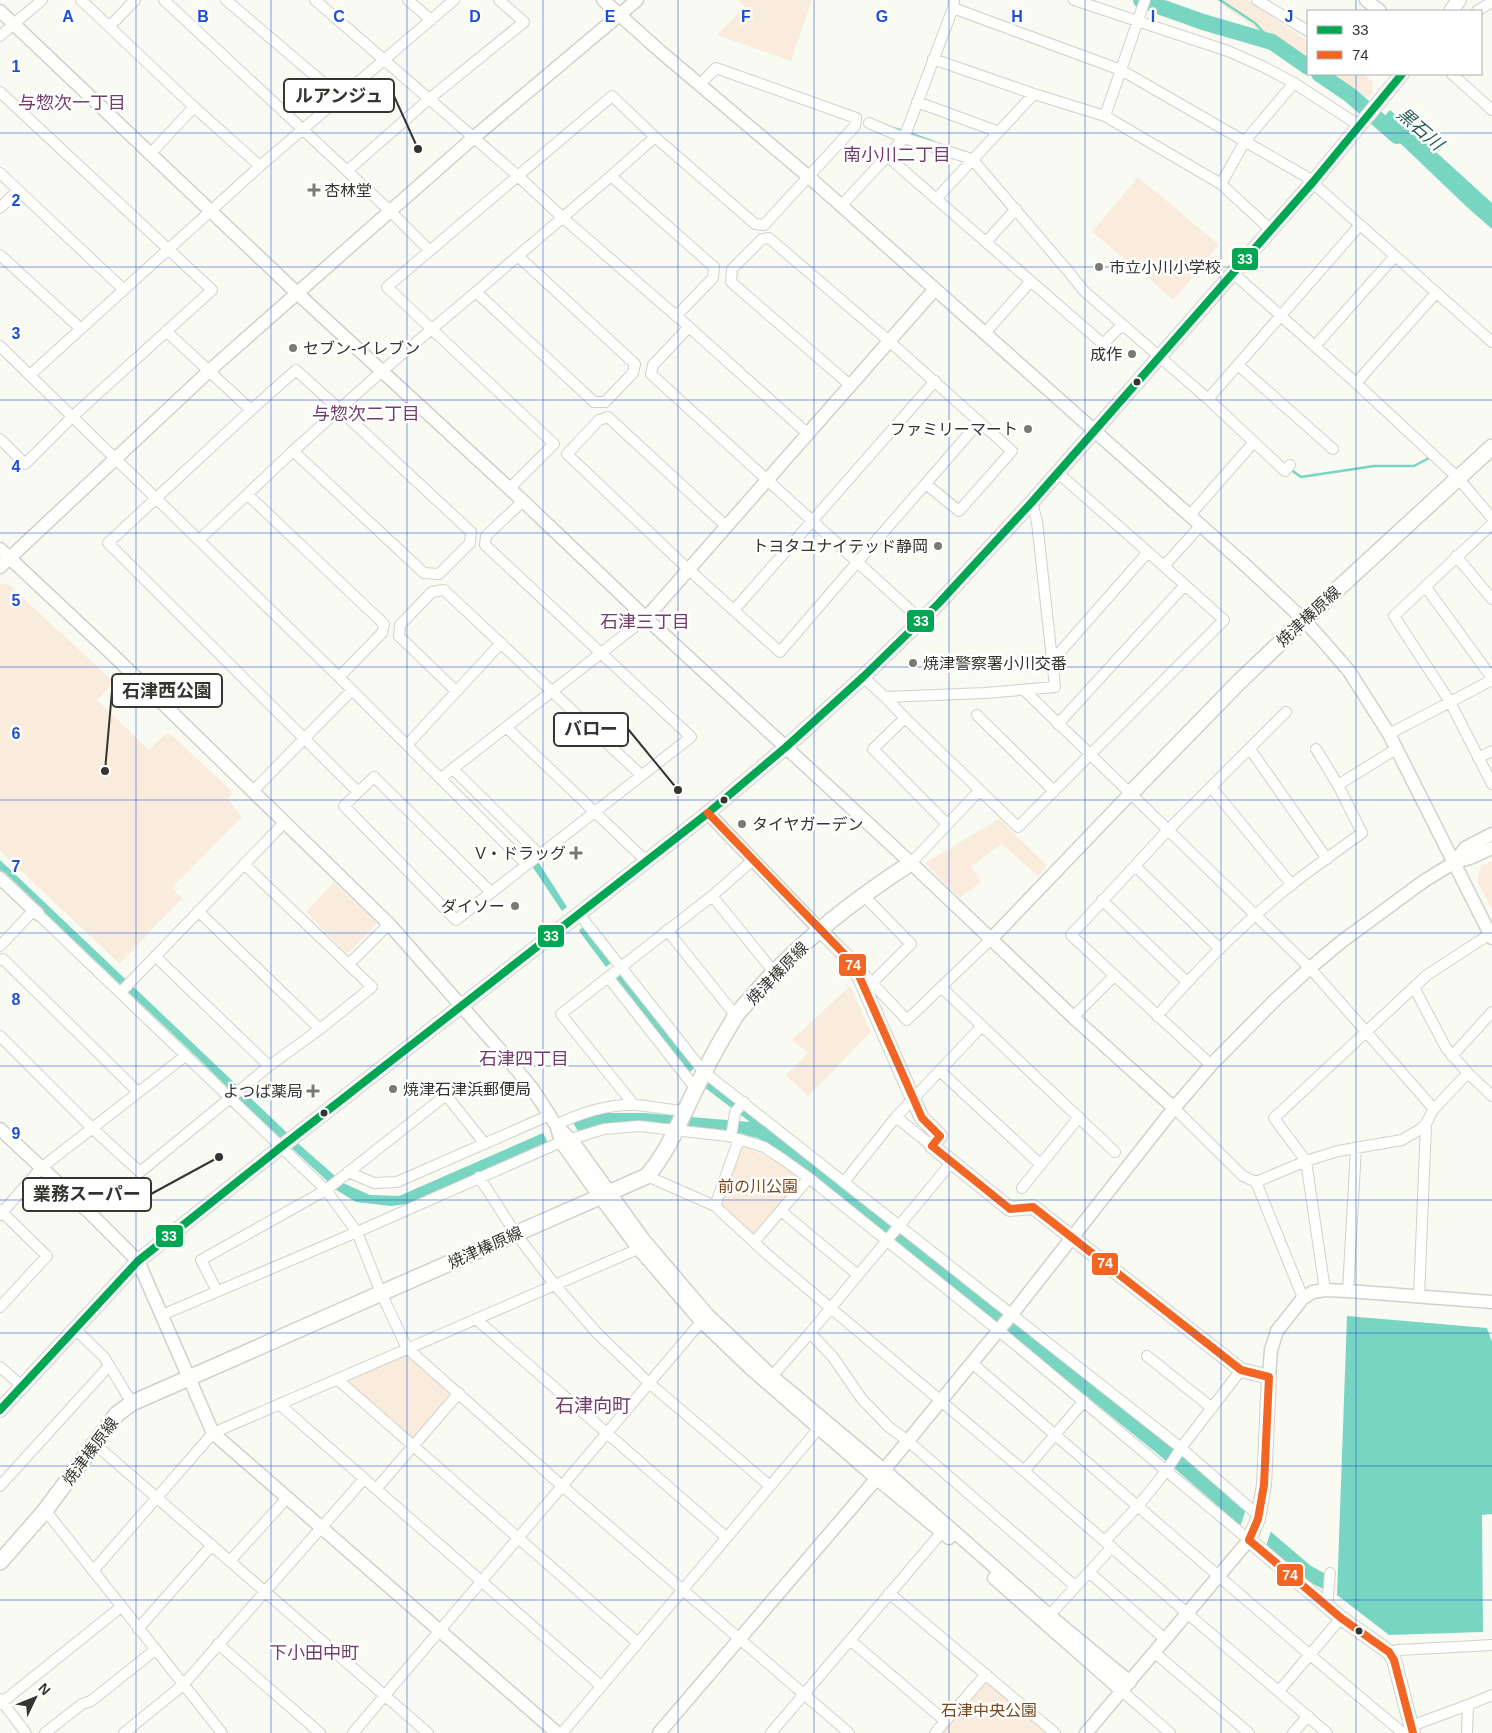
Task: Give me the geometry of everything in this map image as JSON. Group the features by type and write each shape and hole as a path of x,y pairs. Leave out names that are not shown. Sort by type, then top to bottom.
{"main road":[{"path":"0,1410 138,1261 286,1142 708,813 786,747 863,677 921,620 1058,473 1313,182 1401,75"},
{"name":"焼津榛原線","path":"1131,793 1238,683 1492,447"},
{"name":"焼津榛原線","path":"0,1562 45,1510 117,1414 132,1403 189,1376 647,1176 660,1162 701,1079 736,1016 774,972 820,930 911,863"},
{"path":"820,930 849,959 860,978 922,1118 940,1136 932,1146 1010,1209 1033,1207 1241,1370 1269,1377 1264,1485 1258,1518 1250,1539 1328,1599 1341,1618 1389,1652 1394,1660 1409,1731"}],"street":[{"path":"0,36 42,0"},
{"path":"81,0 194,107 260,166"},
{"path":"110,26 135,0"},
{"path":"164,0 390,211 430,251"},
{"path":"226,0 340,97"},
{"path":"315,0 518,176 808,434"},
{"path":"408,0 431,20"},
{"path":"30,375 260,166 454,0"},
{"path":"347,171 429,99 524,22 499,0"},
{"path":"603,0 699,85 809,177 1190,515 1304,620 1349,671 1389,734 1491,936 1426,975 1274,1118 1306,1161 1325,1290"},
{"path":"5,562 209,371 473,138 637,0"},
{"path":"1074,0 1228,51 1264,67 1363,121"},
{"path":"1257,0 1307,30"},
{"path":"1366,0 1378,10"},
{"path":"1104,116 1144,3"},
{"path":"841,206 904,138 953,4 1121,70 1305,176 1492,342"},
{"path":"0,11 297,293 911,863 1073,1017 1174,1108 1243,1176 1256,1182 1303,1298"},
{"path":"933,58 1034,94 1104,116 1220,184 1271,230"},
{"path":"509,489 554,444 388,287 612,96 655,137 755,224 764,225 855,126 856,118 716,68 699,85"},
{"path":"1453,75 1492,110"},
{"path":"1220,184 1245,141 1294,83"},
{"path":"936,199 1034,94"},
{"path":"0,440 25,464 72,417 212,290 2,99"},
{"path":"917,102 999,132"},
{"path":"151,153 194,107"},
{"path":"870,123 904,138 972,160 1016,209 1084,291 1208,399 1285,471 1288,467"},
{"path":"199,540 293,451 382,371 612,176 655,137"},
{"path":"887,156 1030,282 1104,344 1122,326"},
{"path":"0,173 124,290"},
{"path":"612,176 714,267 713,278 676,316"},
{"path":"0,208 18,190"},
{"path":"986,242 1016,209"},
{"path":"1208,399 1360,225"},
{"path":"850,385 731,282 732,269 762,239 769,238 889,341 1012,451 959,512 926,484"},
{"path":"0,255 81,329"},
{"path":"476,292 594,402 605,402 633,373 635,364 518,256"},
{"path":"1315,346 1395,256"},
{"path":"1233,273 1356,383 1458,478 1492,518"},
{"path":"985,333 1030,282"},
{"path":"440,778 646,618 934,289"},
{"path":"1356,383 1436,293"},
{"path":"688,327 653,365 651,374 921,620"},
{"path":"166,331 251,410"},
{"path":"0,346 352,690 527,865"},
{"path":"1238,365 1333,449"},
{"path":"293,451 424,573 439,574 470,543 471,532 296,370 108,543 358,792"},
{"path":"734,610 935,382"},
{"path":"726,526 608,417 599,420 567,454 688,569 780,652 979,422"},
{"path":"1190,515 1254,442"},
{"path":"863,677 1018,827 1224,620 1058,473"},
{"path":"248,495 384,624 382,634 338,677"},
{"path":"491,892 374,777 344,806 456,920 691,737 485,545 486,536 522,501"},
{"path":"885,697 1055,687 1037,522 1032,502"},
{"path":"1492,524 1394,616 1450,702 1492,784"},
{"path":"1164,566 1201,526"},
{"path":"0,549 5,562 114,656 389,924 502,1051 532,1088 638,1248 704,1317 819,1428 881,1474 942,1532 1046,1618"},
{"path":"1053,660 1148,552"},
{"path":"1456,556 1492,599"},
{"path":"1058,724 1185,585"},
{"path":"1389,734 1492,679 1425,586"},
{"path":"456,691 399,636 400,625 432,592 444,590 641,775"},
{"path":"407,745 501,643"},
{"path":"253,791 352,690"},
{"path":"1024,690 1310,968 1434,1109"},
{"path":"1211,1065 1071,935 1168,830 1286,712"},
{"path":"977,715 1054,791"},
{"path":"904,718 873,749 947,824"},
{"path":"506,727 646,861"},
{"path":"1250,749 1327,859"},
{"path":"1157,1016 1187,982 1256,915 1292,885 1362,833 1338,785 1316,749"},
{"path":"1338,785 1396,749"},
{"path":"1478,758 1492,751"},
{"path":"453,769 540,855"},
{"path":"1211,787 1292,885"},
{"path":"911,863 979,791"},
{"path":"849,959 908,1020 991,939 1131,793"},
{"path":"708,813 820,930"},
{"path":"121,991 285,822"},
{"path":"659,1733 881,1474 1012,1314 1174,1108 1211,1065 1310,968 1363,925 1454,862 1466,848 1492,834"},
{"path":"1454,862 1470,858 1492,848"},
{"path":"634,1105 561,1014 712,896 753,860"},
{"path":"0,1036 93,1129 140,1172 269,1066 320,1029 372,987 244,864"},
{"path":"1135,866 1220,949"},
{"path":"0,878 121,991 185,1056 232,1098 286,1142 328,1189 357,1232 381,1293 407,1348 561,1485 848,1733"},
{"path":"712,896 774,972"},
{"path":"864,896 911,944 872,983"},
{"path":"1102,900 1187,982"},
{"path":"198,911 320,1029"},
{"path":"0,946 36,912"},
{"path":"579,914 701,1079"},
{"path":"349,964 389,924"},
{"path":"667,930 736,1016"},
{"path":"156,956 269,1066"},
{"path":"0,960 3,959 138,1092"},
{"path":"1073,1017 1114,976"},
{"path":"608,977 701,1079 739,1109 844,1182 1012,1314 1181,1448 1258,1518"},
{"path":"941,987 1114,1152"},
{"path":"1414,987 1446,1048 1492,1096"},
{"path":"1452,1056 1492,1012"},
{"path":"844,1182 896,1117 981,1027"},
{"path":"0,1307 47,1256 1,1212 41,1168 185,1056"},
{"path":"940,1071 1040,1164"},
{"path":"1256,1182 1306,1161 1338,1151 1402,1140 1426,1124 1434,1109 1468,1073"},
{"path":"217,1292 201,1260 328,1189 446,1095 485,1144"},
{"path":"348,1172 374,1183 397,1182 485,1144 553,1120 593,1110 634,1105 756,1144 778,1156 809,1178 998,1330 1250,1539 1086,1733"},
{"path":"716,1206 734,1137 739,1109"},
{"path":"896,1117 932,1146"},
{"path":"1022,1188 1079,1117"},
{"path":"162,1315 566,1141 604,1129 680,1121"},
{"path":"1419,1297 1426,1124"},
{"path":"0,1129 89,1212 138,1261 213,1434 557,1733"},
{"path":"1348,1291 1356,1148"},
{"path":"769,1379 810,1333 952,1162"},
{"path":"647,1176 716,1206 754,1242 1024,1471 1327,1733"},
{"path":"479,1177 516,1234 555,1285 596,1333 648,1382 770,1486"},
{"path":"754,1242 809,1178"},
{"path":"604,1195 650,1247 704,1317"},
{"path":"781,1211 858,1275"},
{"path":"93,1571 213,1434 638,1248"},
{"path":"1269,1377 1271,1350 1277,1331 1303,1298 1313,1292 1325,1290 1348,1291 1492,1302 1492,1297"},
{"path":"353,1733 704,1317"},
{"path":"476,1319 726,1537"},
{"path":"74,1328 104,1357 132,1403"},
{"path":"810,1333 833,1357 861,1398 889,1427 908,1441 1075,1586"},
{"path":"1147,1356 1212,1408"},
{"path":"972,1363 1310,1655 1409,1731 1492,1695"},
{"path":"0,1486 109,1366"},
{"path":"0,1367 22,1386"},
{"path":"1046,1618 1089,1572 1108,1544 1167,1470 1181,1448 1241,1370"},
{"path":"337,1379 638,1643"},
{"path":"769,1379 1126,1686 1170,1733"},
{"path":"376,1489 459,1394"},
{"path":"1024,1471 1084,1401"},
{"path":"279,1404 601,1686"},
{"path":"562,1733 819,1428"},
{"path":"96,1444 428,1733"},
{"path":"124,1733 183,1684 364,1479"},
{"path":"230,1561 287,1498"},
{"path":"45,1510 222,1733"},
{"path":"772,1733 942,1532"},
{"path":"138,1628 212,1545"},
{"path":"1089,1572 1166,1640"},
{"path":"1328,1599 1330,1573"},
{"path":"889,1593 1055,1733"},
{"path":"26,1733 1,1702 121,1607"},
{"path":"1279,1691 1341,1618"},
{"path":"850,1640 945,1722"},
{"path":"218,1644 320,1733"},
{"path":"1389,1652 1492,1645"},
{"path":"45,1733 82,1704 91,1701 155,1650"},
{"path":"1155,1653 1248,1733"},
{"path":"935,1733 986,1674"},
{"path":"1467,1733 1468,1705"},
{"path":"1293,1733 1308,1716"}],"green space":[{"path":"738,0 812,0 791,61 717,35 745,7"},
{"path":"1216,0 1247,0 1307,40 1307,65"},
{"path":"1325,75 1364,75 1373,82 1372,94 1365,97"},
{"path":"1138,177 1219,245 1174,300 1092,232"},
{"path":"0,584 8,584 114,682 97,700 149,750 168,732 233,792 228,799 242,817 172,888 182,898 120,964 0,851"},
{"path":"999,819 1047,866 1038,876 1002,844 971,866 981,882 960,898 925,863"},
{"path":"1492,861 1491,907 1477,882 1481,866"},
{"path":"334,882 377,923 347,954 306,912"},
{"path":"850,986 871,1032 808,1096 786,1075 808,1053 792,1040"},
{"name":"前の川公園","path":"744,1147 769,1157 801,1180 756,1234 752,1234 719,1205 740,1149"},
{"path":"406,1355 452,1395 414,1440 344,1381"},
{"name":"石津中央公園","path":"985,1682 990,1683 1049,1733 941,1733"}],"water":[{"path":"1390,110 1492,203 1492,229 1379,123"},
{"path":"0,860 301,1146 343,1183 370,1195 399,1196 543,1133 547,1141 545,1144 485,1172 407,1204 391,1206 356,1202 338,1191 242,1102 0,870"},
{"path":"539,863 567,907 562,911 532,866"},
{"path":"583,927 611,963 606,967 579,931"},
{"path":"620,975 694,1068 689,1073 616,979"},
{"path":"709,1083 881,1215 992,1306 1169,1445 1311,1566 1324,1573 1323,1589 1300,1577 1159,1455 881,1230 774,1147 758,1138 716,1129 649,1122 610,1123 578,1131 573,1123 575,1120 605,1113 644,1113 750,1122 704,1087"},
{"path":"1347,1316 1487,1328 1492,1342 1492,1514 1482,1515 1483,1632 1389,1635 1337,1595"}],"pier":[{"path":"1246,1509 1271,1531 1265,1549 1240,1527"}],"waterway":[{"name":"黒石川","path":"1141,0 1203,22 1272,42 1307,66"},
{"path":"1220,0 1255,23 1272,42"},
{"name":"黒石川","path":"1320,75 1350,95 1397,136"},
{"path":"889,127 900,130"},
{"path":"912,134 934,142"},
{"path":"1290,469 1301,477 1374,466 1414,466 1429,458"}],"transit line":[{"name":"33","path":"0,1410 138,1261 708,813 786,747 863,677 938,604 1032,502 1313,182 1401,75"},
{"name":"74","path":"708,813 849,959 860,978 922,1118 940,1136 932,1146 1010,1209 1033,1207 1241,1370 1269,1377 1264,1485 1258,1519 1249,1540 1341,1618 1389,1652 1394,1660 1413,1733"}],"place":[{"name":"ルアンジュ","path":"418,149"},
{"name":"杏林堂","path":"314,190"},
{"name":"市立小川小学校","path":"1099,267"},
{"name":"セブン-イレブン","path":"293,348"},
{"name":"成作","path":"1132,354"},
{"name":"ファミリーマート","path":"1028,429"},
{"name":"トヨタユナイテッド静岡","path":"938,546"},
{"name":"焼津警察署小川交番","path":"913,663"},
{"name":"石津西公園","path":"105,771"},
{"name":"バロー","path":"678,790"},
{"name":"タイヤガーデン","path":"742,824"},
{"name":"V・ドラッグ","path":"576,853"},
{"name":"ダイソー","path":"515,906"},
{"name":"焼津石津浜郵便局","path":"393,1089"},
{"name":"よつば薬局","path":"313,1091"},
{"name":"業務スーパー","path":"219,1157"}],"district":[{"name":"与惣次一丁目","path":"72,103"},
{"name":"南小川二丁目","path":"897,155"},
{"name":"与惣次二丁目","path":"366,414"},
{"name":"石津三丁目","path":"645,622"},
{"name":"石津四丁目","path":"524,1059"},
{"name":"石津向町","path":"593,1405"},
{"name":"下小田中町","path":"314,1653"}]}
